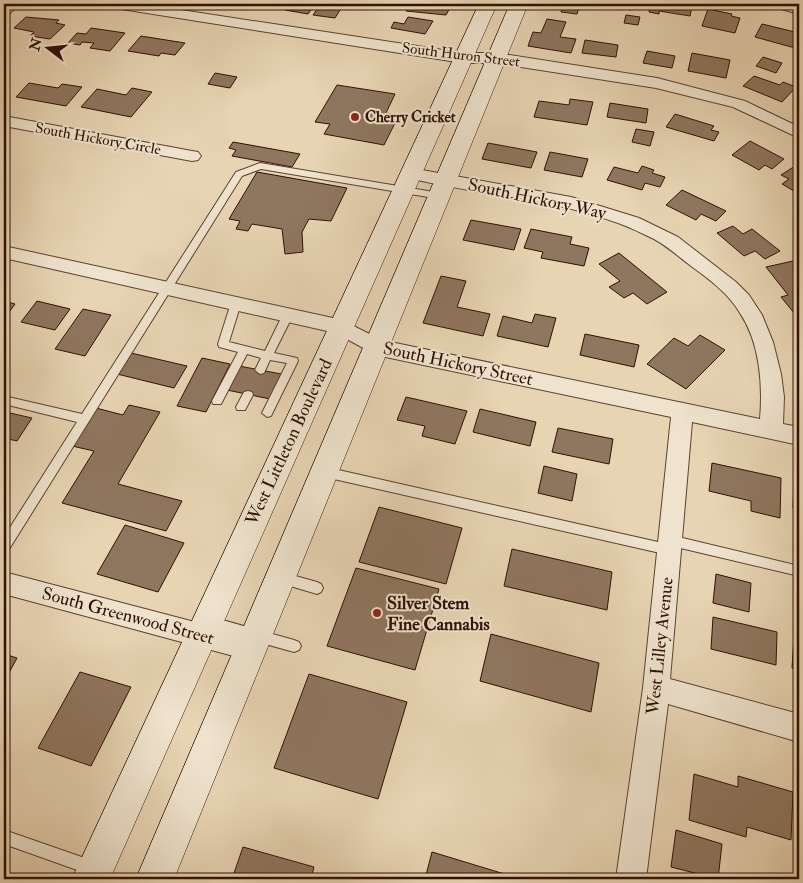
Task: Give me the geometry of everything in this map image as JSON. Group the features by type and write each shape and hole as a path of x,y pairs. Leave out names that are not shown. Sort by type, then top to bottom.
{"main road":[{"name":"West Littleton Boulevard","path":"93,874 342,327 463,58 485,4"},
{"path":"155,879 519,4"}],"street":[{"path":"4,11 12,4"},
{"name":"South Huron Street","path":"115,4 463,58 496,58 657,83 740,104 799,133"},
{"path":"778,4 799,10"},
{"name":"South Hickory Circle","path":"4,121 192,156"},
{"name":"South Hickory Way","path":"407,181 443,188 582,205 632,222 663,236 713,272 736,294 752,315 762,340 773,392 770,414 772,430"},
{"name":"South Hickory Street","path":"4,252 342,327 376,347 682,413 799,436"},
{"name":"West Lilley Avenue","path":"631,879 656,688 682,413"},
{"name":"South Greenwood Street","path":"4,583 204,629 254,643"},
{"path":"656,688 799,728"}],"lane":[{"path":"4,547 239,174 260,166 407,181"},
{"path":"236,303 223,344 292,361 267,414"},
{"path":"260,370 288,315"},
{"path":"217,401 244,350"},
{"path":"242,407 248,394"},
{"path":"4,400 84,419"},
{"path":"325,472 799,571"},
{"path":"281,578 317,588"},
{"path":"254,643 294,646"},
{"path":"4,837 93,874"}],"building":[{"path":"289,4 315,4 308,14 285,10"},
{"path":"321,4 342,7 335,18 313,15"},
{"path":"410,4 452,4 446,15 406,11"},
{"path":"563,4 580,4 577,14 561,12"},
{"path":"601,4 633,4 631,10"},
{"path":"651,4 692,7 690,16 659,11 659,14 649,12"},
{"path":"708,9 732,14 731,16 740,18 735,33 702,26"},
{"path":"626,15 640,17 638,25 624,23"},
{"path":"26,17 59,20 56,23 65,25 50,39 30,36 34,32 14,28"},
{"path":"408,17 433,21 425,34 391,28 394,22 404,24"},
{"path":"547,19 566,22 560,37 576,39 571,53 528,46 533,32 541,33"},
{"path":"762,24 799,33 799,40 795,48 755,37"},
{"path":"91,28 125,33 110,51 90,48 94,43 82,42 80,45 68,43 77,33 86,34"},
{"path":"141,36 185,43 175,55 161,53 159,56 128,51"},
{"path":"585,40 618,45 616,57 582,53"},
{"path":"647,51 675,56 672,68 643,63"},
{"path":"692,53 730,60 726,78 688,71"},
{"path":"763,57 782,63 776,73 756,66"},
{"path":"215,73 237,77 230,88 208,84"},
{"path":"754,76 780,85 783,82 796,87 782,102 743,86"},
{"path":"29,83 58,88 62,84 82,87 66,106 16,97"},
{"name":"Cherry Cricket","path":"337,85 395,94 386,113 393,114 389,120 396,121 384,145 324,134 330,124 315,122"},
{"path":"132,88 152,92 131,117 81,107 97,89 126,95"},
{"path":"570,99 593,102 587,125 534,117 539,101 569,105"},
{"path":"610,103 648,109 646,123 607,117"},
{"path":"675,114 714,126 711,130 719,132 714,141 666,127"},
{"path":"636,129 654,132 650,146 632,142"},
{"path":"750,141 784,159 772,169 765,165 759,170 732,155"},
{"path":"233,142 300,154 292,167 232,156 236,150 229,148"},
{"path":"488,143 537,152 531,168 482,159"},
{"path":"550,152 588,159 582,177 544,170"},
{"path":"642,166 654,170 652,173 665,177 660,187 645,183 642,190 607,180 614,167 638,173"},
{"path":"795,166 799,168 799,194 782,184 789,179 781,175"},
{"path":"257,172 347,188 331,221 309,219 302,232 303,252 285,254 282,229 252,224 248,231 236,229 240,221 229,219"},
{"path":"682,190 726,211 716,221 701,214 696,220 666,205"},
{"path":"471,220 521,229 514,250 463,240"},
{"path":"733,226 743,234 752,229 780,251 765,259 755,251 744,256 717,233"},
{"path":"531,229 572,237 570,244 589,248 584,266 541,258 543,252 524,248"},
{"path":"619,253 667,292 647,304 633,293 624,298 609,287 620,281 599,264"},
{"path":"793,261 799,268 799,312 794,313 781,297 788,295 766,267"},
{"path":"441,276 466,281 457,307 490,314 483,336 423,323"},
{"path":"4,301 15,304 4,319"},
{"path":"37,301 70,309 55,330 21,322"},
{"path":"83,309 111,315 85,356 55,349"},
{"path":"535,314 556,318 548,347 497,336 503,316 532,323"},
{"path":"585,334 639,345 634,367 580,355"},
{"path":"700,335 725,350 686,389 647,364 674,338 688,346"},
{"path":"131,353 187,366 174,388 117,374"},
{"path":"202,358 230,364 206,412 177,406"},
{"path":"239,366 281,374 270,399 227,390"},
{"path":"406,397 467,411 455,444 422,436 425,426 397,420"},
{"path":"129,405 160,412 118,484 182,501 166,531 62,503 94,451 72,446 96,408 123,415"},
{"path":"480,409 536,422 530,446 473,432"},
{"path":"10,413 32,418 17,441 4,438 4,421"},
{"path":"558,428 613,439 609,464 552,452"},
{"path":"712,463 781,478 780,518 751,511 751,501 709,491"},
{"path":"544,466 577,474 572,501 538,493"},
{"path":"794,481 799,482 799,510 793,508"},
{"path":"379,507 462,528 446,584 359,562"},
{"path":"125,525 184,543 158,592 97,574"},
{"path":"512,549 612,572 607,610 504,586"},
{"path":"356,568 439,589 415,670 327,646"},
{"path":"716,574 751,583 749,612 713,603"},
{"path":"713,617 777,632 776,665 711,649"},
{"path":"491,634 599,663 591,712 480,681"},
{"path":"794,636 799,637 799,670 792,668"},
{"path":"4,654 17,658 4,682"},
{"path":"80,672 131,687 91,766 38,748"},
{"path":"309,674 407,702 378,799 274,768"},
{"path":"694,774 738,787 738,776 793,792 791,840 747,827 746,837 689,820"},
{"path":"676,830 722,844 718,879 671,867"},
{"path":"243,847 314,867 311,879 232,879"},
{"path":"432,852 521,879 425,879"}],"place":[{"name":"Cherry Cricket","path":"355,117"},
{"name":"Silver Stem Fine Cannabis","path":"377,613"}]}
